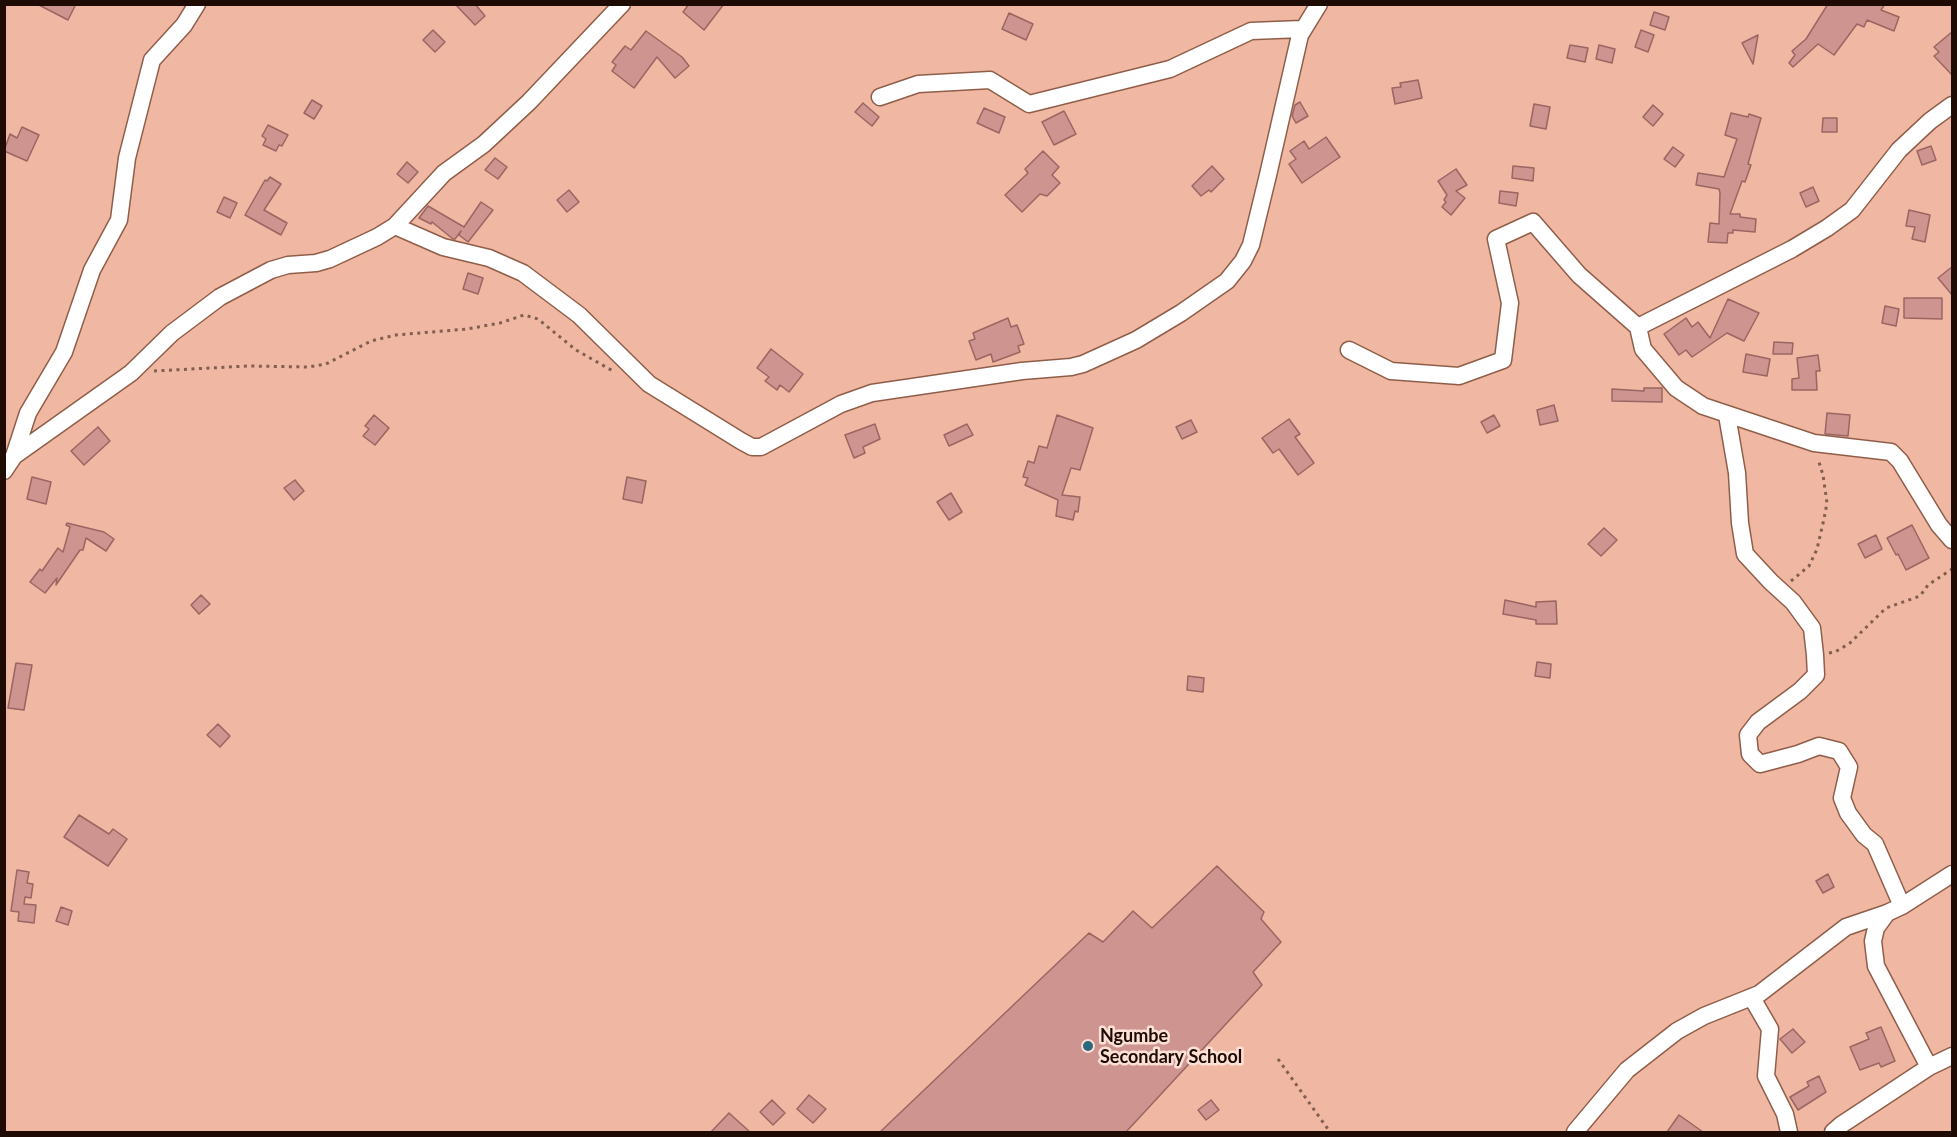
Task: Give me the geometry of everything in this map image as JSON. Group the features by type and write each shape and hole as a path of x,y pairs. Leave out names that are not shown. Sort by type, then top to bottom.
{"street":[{"path":"4,471 14,456 28,413 67,345 92,270 119,220 127,158 152,60 184,25 197,4"},
{"path":"14,456 130,373 193,316 220,297 276,267 316,263 330,259 395,226 444,173 484,144 530,102 622,4"},
{"path":"395,226 443,247 489,258 524,273 579,315 649,384 741,441 752,447 761,447 841,404 872,393 1083,364 1136,340 1181,314 1227,281 1243,261 1251,245 1302,29 1319,4"},
{"path":"880,97 918,84 990,80 1029,104 1170,69 1251,31 1302,29"},
{"path":"1638,327 1792,249 1835,222 1852,210 1899,150 1930,121 1953,105"},
{"path":"1349,350 1391,371 1459,376 1503,360 1510,303 1496,239 1533,222 1579,274 1638,327 1643,349 1676,388 1703,406 1787,432 1814,443 1892,452 1900,461 1939,525 1953,540"},
{"path":"1726,415 1737,473 1740,523 1745,554 1793,602 1812,628 1815,655 1816,675 1758,722 1748,735 1750,754 1760,764 1819,746 1839,751 1849,767 1842,798 1848,813 1864,835 1875,844 1897,897 1895,909 1876,928 1873,941 1876,966 1929,1067"},
{"path":"1575,1132 1627,1070 1677,1031 1704,1016 1752,998 1773,985 1820,945 1846,927 1895,909 1953,873"},
{"path":"1752,998 1770,1029 1766,1076 1785,1114 1789,1132"},
{"path":"1833,1132 1929,1067 1953,1056"}],"path":[{"path":"130,373 248,366 308,367 326,364 371,341 388,337 467,329 500,323 524,315 538,319 576,350 621,374"},
{"path":"1779,590 1809,566 1824,519 1827,503 1823,475 1814,443"},
{"path":"1815,655 1835,652 1850,643 1886,608 1920,596 1928,585 1953,569"},
{"path":"1278,1059 1330,1132"}],"building":[{"path":"37,4 76,4 68,20"},
{"path":"455,4 475,4 485,16 475,25"},
{"path":"689,4 724,4 704,30 683,12"},
{"path":"1828,4 1885,4 1881,10 1899,17 1894,31 1867,20 1864,27 1857,24 1834,55 1818,44 1793,67 1789,63 1795,55 1792,51 1806,39"},
{"path":"1654,12 1669,17 1665,30 1650,25"},
{"path":"1009,13 1033,24 1026,40 1002,29"},
{"path":"433,30 445,42 435,52 423,40"},
{"path":"1641,30 1654,35 1648,52 1635,47"},
{"path":"646,31 682,57 689,66 675,78 657,57 634,88 612,71 616,65 612,62 625,46 631,50"},
{"path":"1953,31 1953,76 1934,56 1939,52 1934,47"},
{"path":"1758,35 1753,64 1742,43"},
{"path":"1570,45 1588,48 1585,62 1567,58"},
{"path":"1599,45 1615,49 1612,63 1596,59"},
{"path":"1418,80 1422,98 1395,104 1392,88 1401,87 1400,83"},
{"path":"312,100 322,106 314,119 304,113"},
{"path":"1300,102 1308,116 1296,123 1292,116 1295,105"},
{"path":"863,103 879,117 872,126 855,112"},
{"path":"1534,104 1550,107 1546,129 1530,126"},
{"path":"1653,105 1663,114 1653,126 1643,117"},
{"path":"984,108 1005,117 999,133 977,123"},
{"path":"1064,111 1076,134 1054,145 1042,122"},
{"path":"1731,113 1748,117 1749,114 1761,118 1748,164 1751,165 1745,182 1742,181 1730,214 1740,214 1740,217 1756,219 1755,232 1733,230 1733,233 1728,233 1727,243 1708,242 1710,223 1719,224 1720,193 1719,189 1696,185 1698,173 1724,177 1737,139 1725,135"},
{"path":"1823,118 1837,118 1837,132 1822,132"},
{"path":"268,125 288,135 276,151 263,145 266,139 262,136"},
{"path":"22,127 39,135 27,161 4,151 10,134 17,138"},
{"path":"1326,137 1340,157 1302,183 1289,164 1296,159 1290,151 1304,141 1309,149"},
{"path":"1931,146 1936,160 1922,165 1917,151"},
{"path":"1673,147 1684,155 1675,167 1664,159"},
{"path":"1043,151 1059,167 1052,175 1060,183 1047,196 1040,194 1022,212 1005,195 1028,173 1025,169"},
{"path":"495,158 507,167 498,179 485,170"},
{"path":"407,162 418,172 408,183 397,174"},
{"path":"1212,166 1224,179 1211,192 1209,190 1201,196 1192,186"},
{"path":"1513,166 1534,168 1533,181 1512,178"},
{"path":"1456,169 1467,185 1456,191 1465,198 1451,215 1442,207 1447,195 1438,181"},
{"path":"270,177 281,184 264,210 287,223 281,235 245,215 265,180 267,181"},
{"path":"1813,187 1819,201 1806,207 1800,193"},
{"path":"569,190 579,202 567,212 557,200"},
{"path":"1500,191 1518,193 1516,206 1499,203"},
{"path":"224,197 237,203 230,218 217,212"},
{"path":"481,202 493,210 468,242 459,235 461,231 453,239 432,222 431,224 419,218 428,206 464,227"},
{"path":"1909,210 1930,215 1925,242 1912,239 1915,227 1906,226"},
{"path":"1953,266 1953,296 1938,278"},
{"path":"468,273 483,278 478,294 463,289"},
{"path":"1904,298 1942,298 1942,319 1904,318"},
{"path":"1728,299 1759,313 1744,341 1727,333 1692,357 1686,350 1679,355 1664,334 1686,318 1692,327 1698,322 1710,338"},
{"path":"1885,306 1899,309 1896,326 1882,323"},
{"path":"1008,318 1011,327 1017,325 1024,344 1018,346 1020,352 993,362 991,354 976,360 969,341 975,339 973,333"},
{"path":"1774,342 1793,343 1792,354 1773,354"},
{"path":"771,349 803,374 789,392 780,385 777,390 765,381 769,377 757,368"},
{"path":"1746,354 1770,359 1767,376 1743,372"},
{"path":"1818,355 1820,371 1816,371 1817,390 1792,390 1792,379 1799,378 1797,358"},
{"path":"1644,388 1662,388 1662,402 1612,401 1612,389 1644,391"},
{"path":"1554,405 1558,421 1540,425 1537,410"},
{"path":"1827,413 1850,415 1848,436 1825,434"},
{"path":"374,415 389,428 375,445 363,436 369,429 365,426"},
{"path":"1057,415 1093,428 1080,470 1071,468 1062,495 1080,497 1078,512 1075,511 1073,520 1056,516 1058,500 1025,485 1028,478 1023,477 1028,461 1034,463 1039,446 1047,448"},
{"path":"1494,415 1500,426 1487,433 1481,422"},
{"path":"1289,419 1300,434 1295,437 1314,463 1298,475 1279,449 1273,453 1262,438"},
{"path":"1191,420 1197,432 1182,439 1176,427"},
{"path":"875,424 880,439 863,447 865,453 854,458 845,435"},
{"path":"967,424 973,435 949,446 944,435"},
{"path":"98,427 110,441 84,465 71,451"},
{"path":"32,477 51,482 46,504 27,499"},
{"path":"627,477 646,481 642,503 623,499"},
{"path":"295,480 304,491 294,500 284,488"},
{"path":"951,493 962,512 949,520 937,502"},
{"path":"67,523 104,532 114,539 106,551 86,538 83,550 80,550 56,585 57,578 45,593 30,582 40,569 42,571 58,548 63,552 70,527 66,525"},
{"path":"1912,525 1929,558 1906,570 1887,538"},
{"path":"1604,528 1617,540 1601,556 1588,544"},
{"path":"1876,535 1882,549 1865,558 1858,544"},
{"path":"201,595 210,604 199,614 191,605"},
{"path":"1505,600 1536,607 1536,602 1556,601 1557,624 1536,624 1536,620 1503,614"},
{"path":"1537,662 1551,664 1550,678 1535,676"},
{"path":"16,663 32,665 24,710 8,708"},
{"path":"1188,676 1204,678 1203,692 1187,690"},
{"path":"218,724 230,736 220,747 207,735"},
{"path":"79,815 109,834 113,829 127,839 108,866 64,837"},
{"name":"Ngumbe Secondary School","path":"1217,866 1264,912 1261,919 1281,942 1253,972 1262,985 1126,1132 880,1132 1089,933 1103,942 1133,911 1152,928"},
{"path":"17,870 29,872 27,883 33,884 31,898 25,897 24,904 36,905 34,923 18,921 19,912 11,911"},
{"path":"1828,874 1834,887 1823,893 1816,881"},
{"path":"61,907 72,911 68,925 56,921"},
{"path":"1881,1027 1895,1061 1881,1067 1879,1063 1860,1070 1850,1047 1869,1039 1866,1033"},
{"path":"1793,1029 1805,1042 1792,1053 1780,1039"},
{"path":"1819,1076 1826,1092 1798,1110 1790,1097 1809,1086 1807,1082"},
{"path":"809,1095 826,1109 813,1123 797,1109"},
{"path":"772,1100 785,1113 773,1125 760,1112"},
{"path":"1211,1100 1219,1110 1206,1120 1198,1110"},
{"path":"729,1113 750,1132 711,1132"},
{"path":"1679,1115 1703,1132 1667,1132"}],"place":[{"name":"Ngumbe Secondary School","path":"1088,1046"}]}
